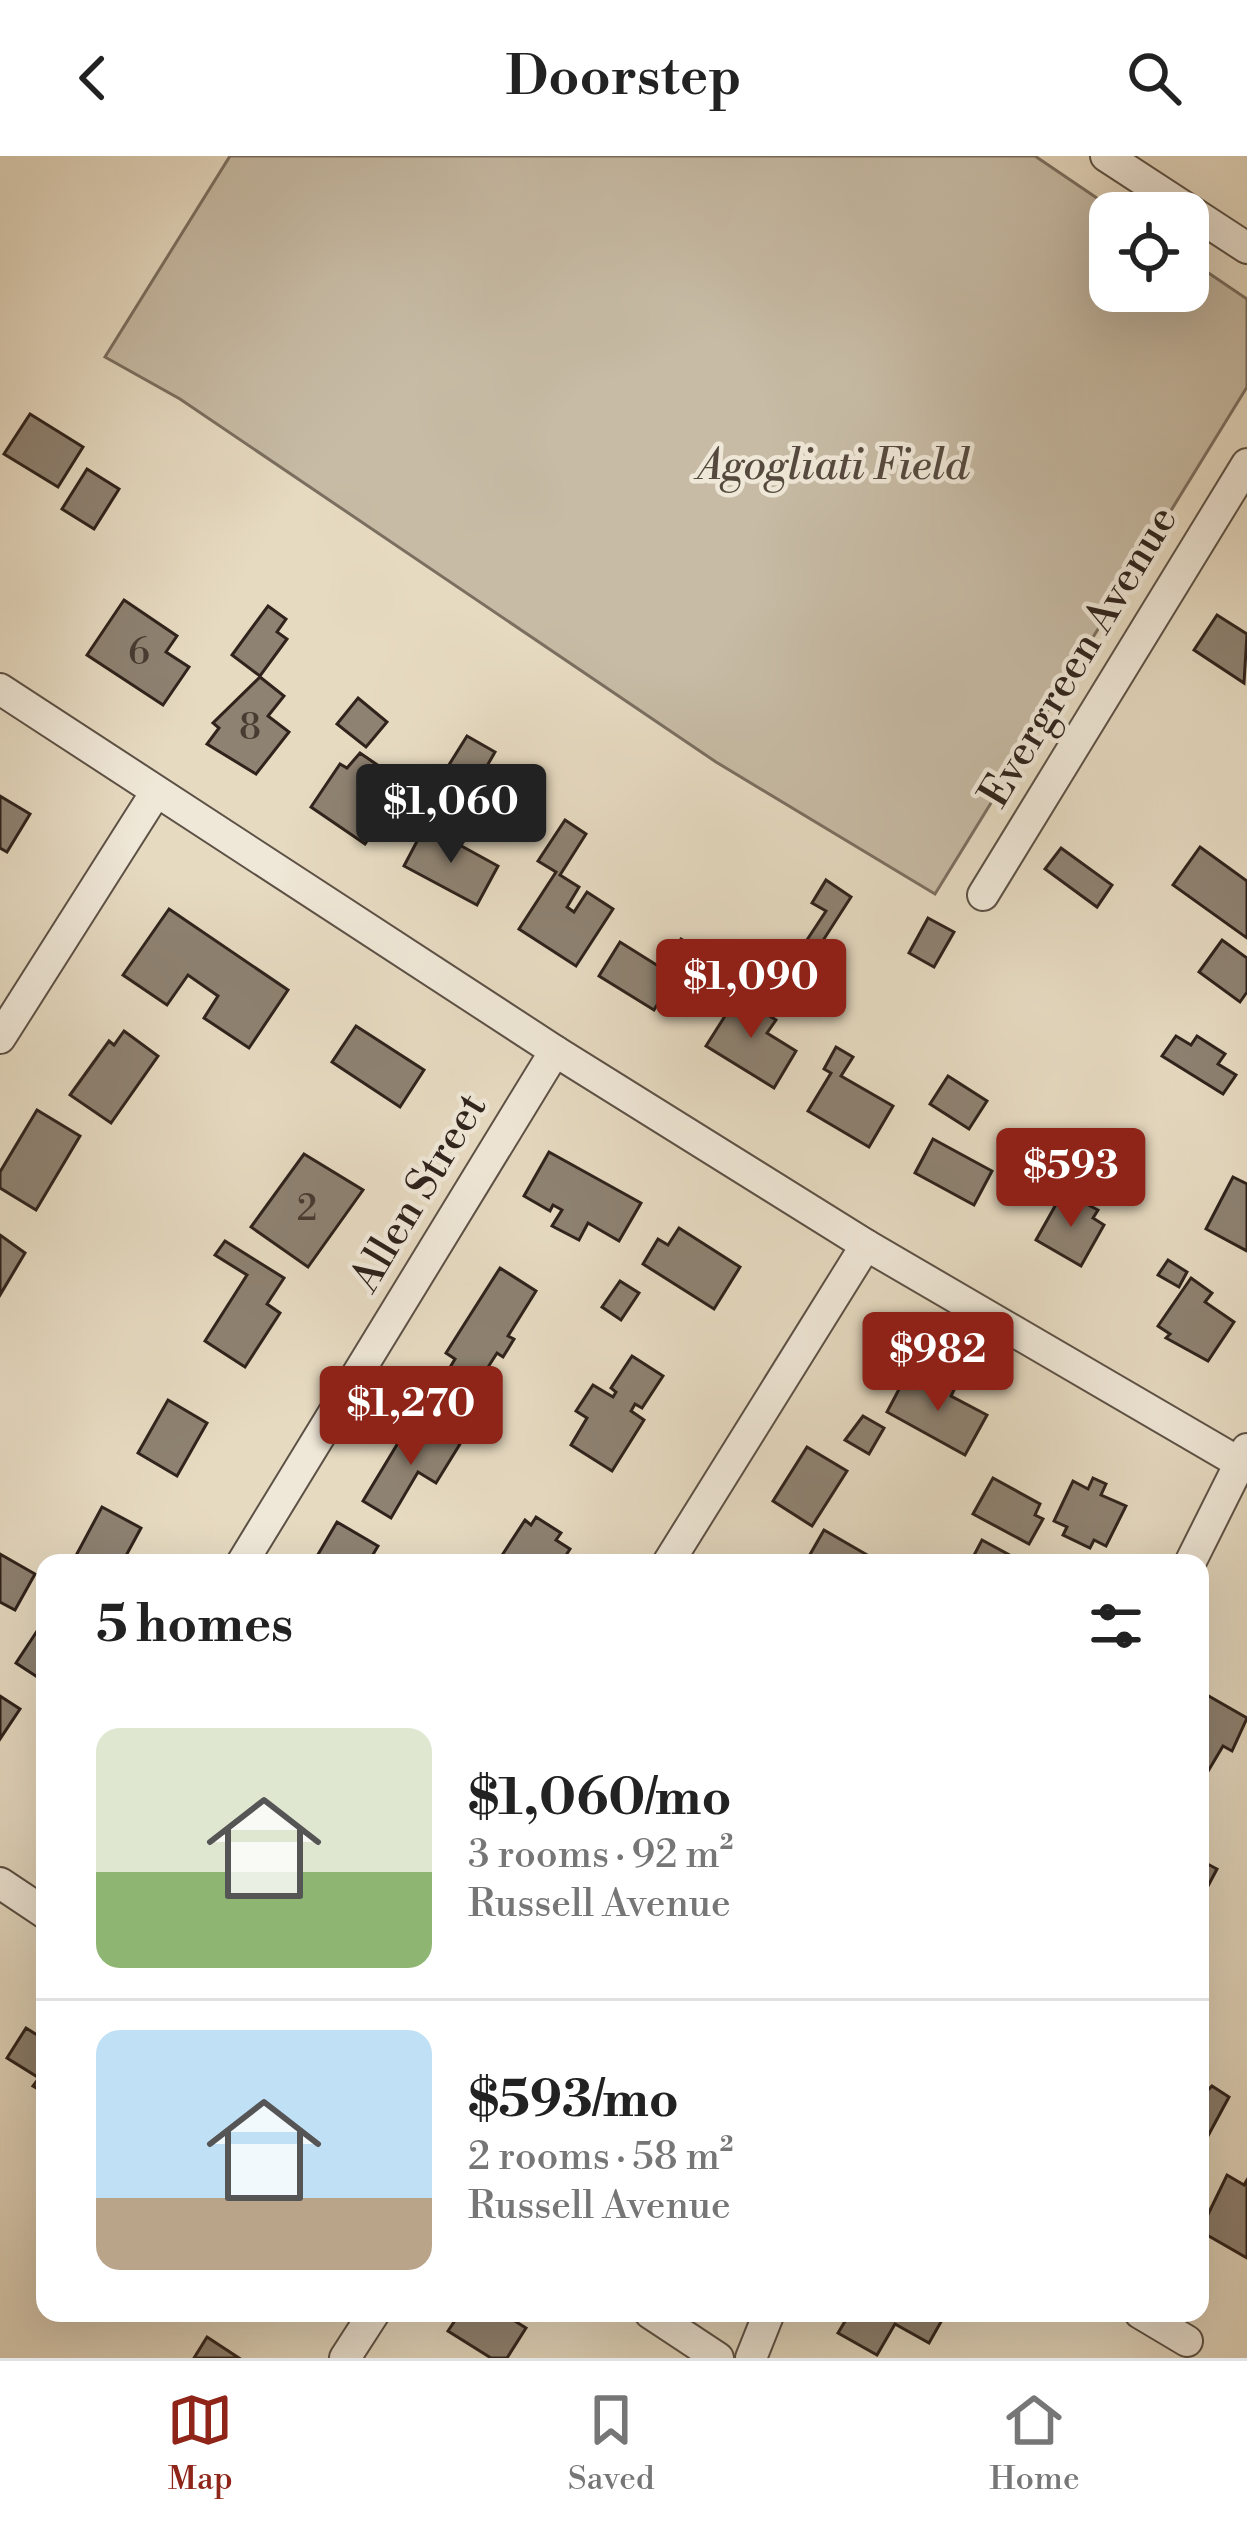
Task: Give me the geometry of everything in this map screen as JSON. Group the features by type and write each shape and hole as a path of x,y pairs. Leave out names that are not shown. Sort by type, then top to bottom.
{"street":[{"path":"1106,156 1247,248"},
{"name":"Evergreen Avenue","path":"983,895 1247,464"},
{"path":"0,689 555,1051 866,1245 1243,1456 1194,1554"},
{"path":"0,1039 156,793"},
{"name":"Allen Street","path":"248,1554 555,1051"},
{"path":"674,1554 866,1245"},
{"path":"0,1883 36,1898"},
{"path":"345,2358 368,2322"},
{"path":"664,2322 718,2358"},
{"path":"751,2358 765,2322"},
{"path":"1155,2322 1187,2341"}],"green space":[{"name":"Agogliati Field","path":"230,156 1035,156 1089,193 1089,312 1209,312 1209,273 1247,299 1247,387 935,894 716,762 180,399 105,357"}],"building":[{"path":"30,414 83,447 58,487 4,454"},
{"path":"87,469 119,489 94,529 62,509"},
{"path":"124,600 177,636 166,652 189,667 163,705 87,655"},
{"path":"268,606 286,619 277,632 287,639 260,676 232,655"},
{"path":"1217,615 1247,634 1244,683 1194,650"},
{"path":"260,677 284,696 268,716 289,732 256,774 207,744 219,728 213,723"},
{"path":"358,698 387,722 366,747 337,724"},
{"path":"467,736 495,752 476,785 447,768"},
{"path":"360,753 395,777 383,794 394,801 365,844 311,807 340,764 347,768"},
{"path":"0,796 30,814 7,852 0,848"},
{"path":"565,820 586,834 560,875 579,887 567,907 574,912 587,892 613,909 576,966 519,929 556,872 538,861"},
{"path":"425,826 498,866 477,905 404,866"},
{"path":"1200,847 1247,881 1247,938 1173,885"},
{"path":"1061,848 1112,885 1097,907 1045,869"},
{"path":"826,880 851,897 804,970 780,954 789,941 801,949 826,911 812,903"},
{"path":"169,909 288,990 249,1048 204,1018 218,996 188,975 167,1005 123,975"},
{"path":"928,918 954,932 934,967 909,953"},
{"path":"681,939 713,959 693,992 672,980 654,1010 599,976 620,942 663,969"},
{"path":"1222,940 1247,958 1247,992 1240,1002 1199,972"},
{"path":"744,986 758,995 752,1005 776,1020 767,1033 796,1051 774,1088 706,1046"},
{"path":"356,1026 424,1070 400,1107 332,1062"},
{"path":"124,1031 158,1056 111,1123 70,1095 109,1041 114,1045"},
{"path":"1176,1036 1191,1045 1197,1036 1225,1054 1218,1064 1236,1075 1223,1094 1162,1056"},
{"path":"836,1047 853,1057 841,1076 893,1106 869,1147 808,1111 831,1073 824,1069"},
{"path":"948,1076 987,1101 969,1129 930,1104"},
{"path":"37,1110 80,1136 36,1210 0,1188 0,1172"},
{"path":"933,1139 992,1171 974,1205 915,1173"},
{"path":"1056,1143 1084,1156 1069,1189 1040,1176"},
{"path":"549,1152 641,1203 619,1241 588,1223 579,1240 552,1226 562,1210 553,1205 550,1211 524,1196"},
{"path":"304,1154 363,1190 308,1267 251,1227"},
{"path":"1233,1177 1247,1184 1247,1251 1206,1229"},
{"path":"1073,1197 1098,1210 1093,1218 1104,1225 1081,1266 1036,1240 1059,1199 1069,1204"},
{"path":"679,1228 740,1267 714,1309 643,1264 658,1239 668,1245"},
{"path":"0,1235 25,1253 0,1295"},
{"path":"225,1241 284,1278 267,1304 280,1313 245,1367 205,1341 247,1275 215,1255"},
{"path":"1168,1260 1187,1272 1179,1287 1158,1275"},
{"path":"500,1268 536,1291 508,1336 514,1339 503,1357 497,1353 476,1386 449,1369 455,1359 446,1353"},
{"path":"1191,1278 1212,1293 1205,1302 1234,1322 1208,1361 1166,1338 1170,1334 1158,1326"},
{"path":"620,1281 639,1293 621,1320 602,1307"},
{"path":"632,1356 663,1376 642,1408 635,1404 631,1411 644,1420 612,1471 571,1445 587,1418 576,1411 593,1385 613,1397 616,1392 611,1388"},
{"path":"906,1376 933,1391 944,1391 948,1383 955,1388 951,1396 987,1415 965,1455 887,1412"},
{"path":"168,1400 207,1423 177,1476 138,1453"},
{"path":"863,1416 884,1428 869,1454 845,1440"},
{"path":"423,1422 460,1444 436,1483 418,1472 391,1518 363,1501 398,1443 406,1449"},
{"path":"807,1447 847,1471 812,1526 773,1501"},
{"path":"993,1478 1040,1504 1035,1515 1043,1519 1029,1544 973,1514"},
{"path":"1093,1478 1106,1484 1101,1495 1126,1506 1106,1546 1094,1540 1090,1548 1063,1535 1067,1527 1054,1521 1073,1481 1088,1489"},
{"path":"102,1507 141,1528 127,1554 77,1554"},
{"path":"536,1517 561,1533 556,1540 570,1549 567,1554 503,1554 525,1520 531,1525"},
{"path":"337,1522 378,1546 373,1554 318,1554"},
{"path":"824,1530 866,1554 810,1554"},
{"path":"982,1540 1008,1554 975,1554"},
{"path":"0,1554 35,1574 15,1610 0,1602"},
{"path":"36,1633 36,1676 16,1663"},
{"path":"0,1696 20,1709 0,1739"},
{"path":"1209,1696 1247,1718 1232,1751 1223,1746 1209,1770"},
{"path":"26,2028 36,2034 36,2076 7,2058"},
{"path":"1212,2086 1229,2097 1209,2134"},
{"path":"1227,2175 1244,2185 1247,2180 1247,2258 1209,2236 1209,2212"},
{"path":"454,2322 516,2322 526,2328 507,2358 491,2358 448,2331"},
{"path":"845,2322 941,2322 929,2343 895,2324 877,2355 838,2333"},
{"path":"207,2337 239,2358 194,2358"}]}
